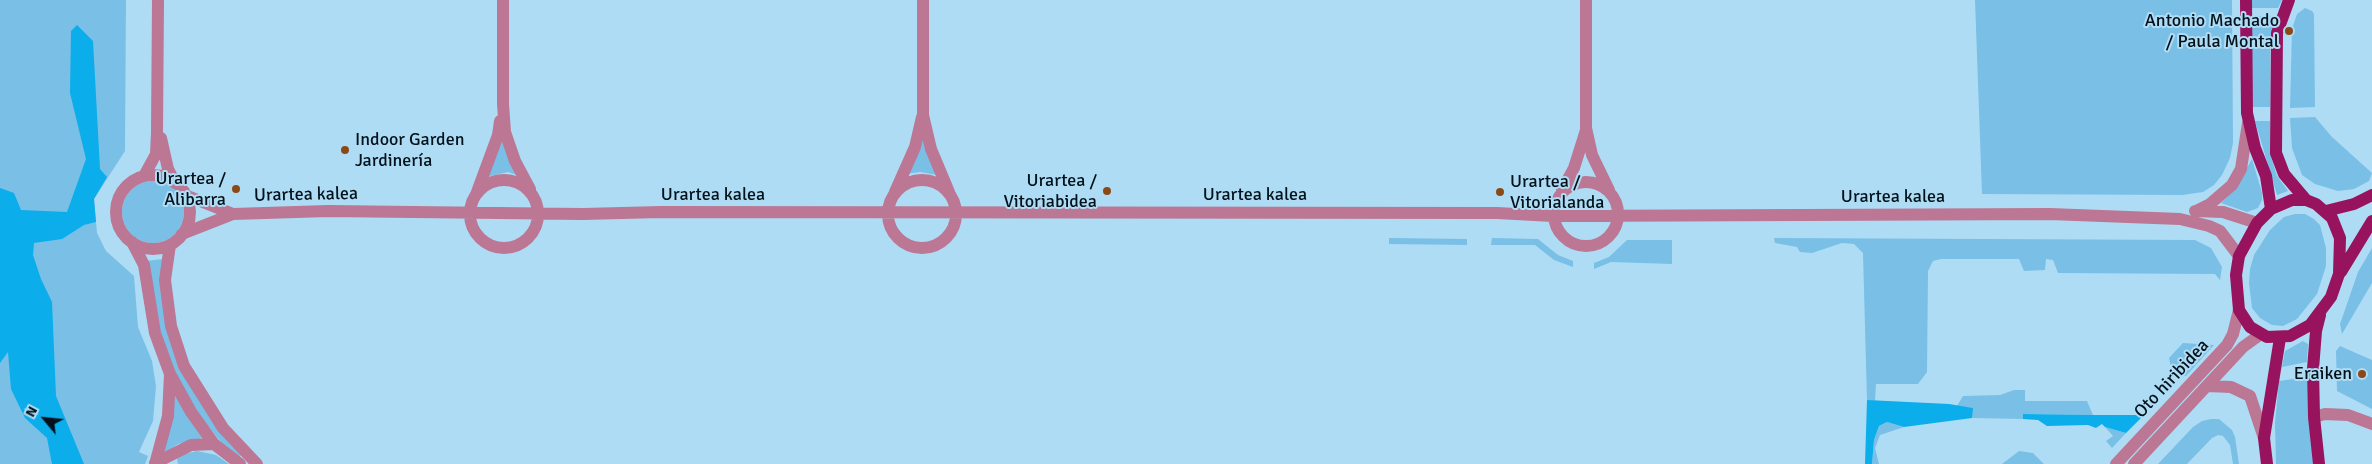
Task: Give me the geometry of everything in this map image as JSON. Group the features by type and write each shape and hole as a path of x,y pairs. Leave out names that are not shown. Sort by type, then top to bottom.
{"main road":[{"path":"2246,0 2249,121 2255,148 2266,176 2271,209"},
{"path":"2289,0 2277,33 2276,153 2284,174 2306,200 2326,211 2332,218 2340,238 2339,274"},
{"path":"2326,211 2354,204 2372,195"},
{"path":"2306,200 2292,200 2271,209 2257,223 2239,256 2236,276 2239,310 2250,327 2260,334 2280,338 2301,332 2321,312 2331,297 2339,274 2372,221"},
{"path":"2319,464 2314,417 2313,369 2316,331 2321,312"},
{"path":"2266,464 2264,438 2280,338"}],"street":[{"path":"158,0 158,126 156,154 144,176 126,187 117,205 119,226 132,242 144,266 155,333 170,374 191,412 214,444 240,464"},
{"path":"503,0 503,104 505,132 515,160 533,194 539,213 537,224 527,240 519,245 500,248 491,246 476,234 472,226 470,211 498,136 503,104"},
{"path":"922,115 931,148 957,214 954,226 948,237 930,247 920,248 910,246 894,234 889,225 887,212 915,147 922,115 923,0"},
{"path":"1586,0 1586,128 1592,155 1616,203 1618,216 1615,228 1608,238 1598,244 1586,247 1574,244 1563,238 1556,228 1553,216 1559,196 1574,168 1586,128"},
{"path":"2196,211 2210,204 2232,185 2241,170 2249,121"},
{"path":"132,242 144,248 157,249 170,245 182,234 188,222 190,208 185,195 175,183 168,169 158,126"},
{"path":"144,176 166,178 175,183"},
{"path":"476,194 489,183 505,179 515,181 533,194"},
{"path":"894,194 902,186 913,180 937,183 949,192"},
{"path":"1559,196 1570,186 1584,181 1598,184 1610,192"},
{"name":"Urartea kalea","path":"185,195 233,214"},
{"name":"Urartea kalea","path":"182,234 233,214 328,211 539,213 887,212 957,214 1467,213 1553,216 2050,214 2169,217 2208,226 2220,231 2239,256"},
{"name":"Urartea kalea","path":"2169,217 2196,211 2223,212 2257,223"},
{"path":"170,245 165,280 171,326 184,366 223,428 257,464"},
{"name":"Oto hiribidea","path":"2116,464 2227,345 2233,334 2239,310"},
{"name":"Oto hiribidea","path":"2134,464 2244,346 2260,334"},
{"path":"155,463 168,416 170,374"},
{"path":"2208,386 2231,387 2250,396 2264,438"},
{"path":"2314,417 2325,414 2348,415 2372,424"},
{"path":"155,463 191,445 214,444"}],"shaded area":[{"path":"0,0 126,0 125,151 94,199 97,233 106,251 134,276 138,327 152,361 156,386 153,421 139,452 148,456 145,464 0,464"},
{"path":"1975,0 2232,0 2233,143 2230,158 2222,175 2214,185 2203,192 2182,195 1982,194"},
{"path":"2252,0 2282,0 2278,8 2252,8"},
{"path":"2305,8 2314,14 2315,107 2290,108 2292,29 2297,14"},
{"path":"2252,16 2275,16 2270,44 2270,107 2252,107"},
{"path":"77,25 93,41 100,169 107,177 94,199 96,222 84,225 62,239 34,243 33,255 41,279 52,302 56,396 84,464 52,464 47,438 25,418 11,389 8,352 0,363 0,188 14,193 21,210 67,212 86,159 70,93 71,31"},
{"path":"2315,117 2332,137 2372,173 2369,181 2354,189 2338,191 2315,184 2302,175 2292,148 2290,118"},
{"path":"2255,121 2270,121 2271,157 2277,176 2288,191 2277,195"},
{"path":"503,127 520,176 508,172 486,177"},
{"path":"922,135 937,175 920,172 906,174"},
{"path":"2252,159 2262,193 2262,200 2258,208 2247,212 2221,203 2235,189"},
{"path":"153,181 170,186 175,190 179,195 184,212 179,229 175,234 170,238 153,243 136,238 131,234 127,229 122,212 127,195 131,190 136,186"},
{"path":"2305,214 2320,225 2326,248 2326,266 2317,294 2297,319 2283,326 2272,325 2260,318 2252,308 2249,283 2250,269 2254,255 2270,230 2284,217"},
{"path":"1389,238 1467,239 1467,245 1389,244"},
{"path":"1492,238 1538,239 1558,255 1573,261 1573,267 1554,260 1535,245 1491,245"},
{"path":"1774,238 2195,240 2211,248 2222,267 2220,280 2215,274 2058,273 2053,260 2046,259 2045,270 2024,271 2019,259 1941,259 1933,261 1928,271 1927,372 1918,384 1876,384 1875,401 1867,400 1863,253 1854,244 1842,243 1812,253 1800,252 1797,247 1775,243"},
{"path":"1627,240 1672,240 1672,264 1611,262 1594,269 1594,263 1609,257"},
{"path":"2372,248 2372,283 2342,334 2340,324 2358,272"},
{"path":"163,259 170,331 242,455 237,457 224,446 191,404 176,376 162,339 146,261"},
{"path":"2303,341 2308,344 2307,362 2282,367 2285,351"},
{"path":"2183,343 2214,345 2186,376 2173,377 2169,358"},
{"path":"2340,346 2372,360 2372,409 2337,391 2336,351"},
{"path":"2308,377 2315,464 2276,464 2275,423 2279,381"},
{"path":"2014,390 2025,390 2025,401 2087,401 2093,415 2024,414 2023,419 1972,418 1972,408 1957,406 1963,396 2000,395"},
{"path":"175,393 203,438 178,444 164,453"},
{"path":"1867,400 1949,404 1973,408 1972,418 1904,427 1887,422 1879,426 1874,440 1872,464 1865,464"},
{"path":"2023,414 2144,415 2126,433 2105,427 2102,424 2096,428 2088,425 2047,426 2038,420 2023,419"},
{"path":"2219,419 2232,430 2235,437 2239,464 2233,464 2230,445 2223,436 2218,435 2212,438 2187,464 2158,464 2193,427 2202,421"},
{"path":"1887,422 1904,427 1880,435 1875,448 1879,464 1872,464 1874,440 1879,426"},
{"path":"2105,427 2126,433 2112,448 2106,441 2113,436"},
{"path":"197,451 216,455 229,464 178,464 177,459 184,454"},
{"path":"2019,451 2033,453 2044,464 2002,464"}],"place":[{"name":"Antonio Machado / Paula Montal","path":"2289,31"},
{"name":"Indoor Garden Jardinería","path":"345,150"},
{"name":"Urartea / Alibarra","path":"236,189"},
{"name":"Urartea / Vitoriabidea","path":"1107,191"},
{"name":"Urartea / Vitorialanda","path":"1500,192"},
{"name":"Eraiken","path":"2362,374"}]}
